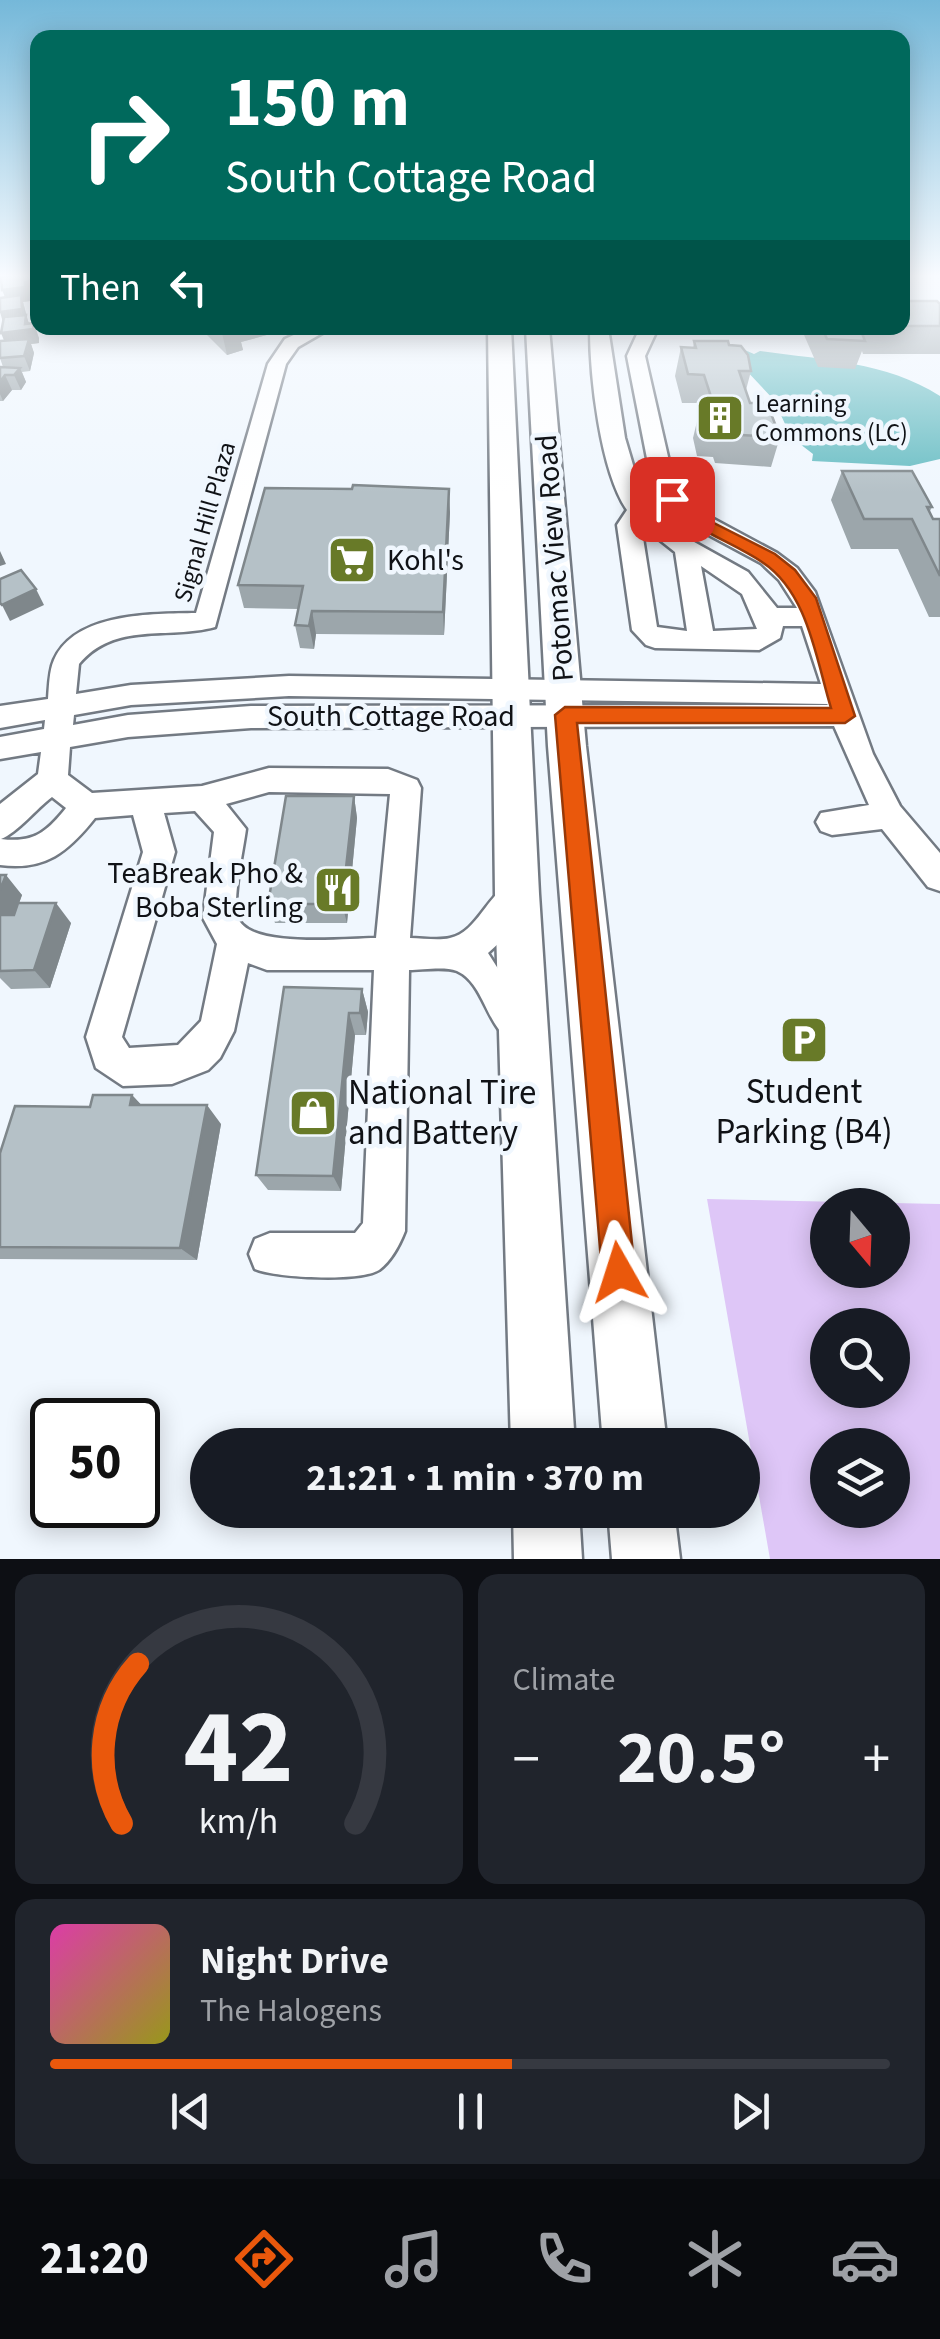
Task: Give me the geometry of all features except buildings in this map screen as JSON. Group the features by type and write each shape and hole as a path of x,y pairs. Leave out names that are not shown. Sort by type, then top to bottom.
{"main road":[{"name":"Potomac View Road","path":"500,347 523,1038 542,1428"},
{"name":"Potomac View Road","path":"538,347 564,701 633,1428"},
{"path":"547,1528 548,1559"},
{"path":"643,1528 646,1559"}],"street":[{"name":"Signal Hill Plaza","path":"59,722 66,662 78,646 135,625 206,621 277,364 288,347"},
{"path":"602,347 622,475 639,508 686,548 742,577 764,603 772,632 759,640 655,640 645,630 629,525 639,508"},
{"path":"640,347 636,356 664,484 689,515 769,558 788,574 806,598 858,754 889,815 940,877"},
{"path":"686,548 702,640"},
{"path":"768,617 812,617"},
{"name":"South Cottage Road","path":"0,717 146,724 511,701 841,705"},
{"name":"South Cottage Road","path":"0,748 59,722"},
{"path":"0,826 14,808 52,780 59,722"},
{"path":"52,780 86,806 202,798 269,780 388,780 406,788 392,954 384,1231 365,1254 270,1254"},
{"path":"202,798 230,830 220,918 234,942 267,954 459,954 480,968 523,1038"},
{"path":"145,802 159,852 104,1037 110,1055 123,1067 179,1064 202,1054 216,1034 234,942"},
{"path":"0,852 40,854 55,844 86,806"},
{"path":"832,822 889,815"},
{"path":"459,954 492,929 518,894"}],"shaded area":[{"path":"707,1199 810,1201 810,1288 910,1288 910,1203 940,1204 940,1559 770,1559 760,1502 760,1428 747,1428"}],"water":[{"path":"740,348 754,354 760,351 875,369 919,384 940,396 940,459 910,466 812,461 813,454 791,437 774,400 743,367"}],"place":[{"name":"Learning Commons (LC)","path":"720,418"},
{"name":"Kohl's","path":"352,560"},
{"name":"TeaBreak Pho & Boba Sterling","path":"338,890"},
{"name":"Student Parking (B4)","path":"804,1040"},
{"name":"National Tire and Battery","path":"313,1113"}],"route":[{"path":"619,1272 565,715 845,716 806,598 788,574 769,558 689,515 672,499"}]}
